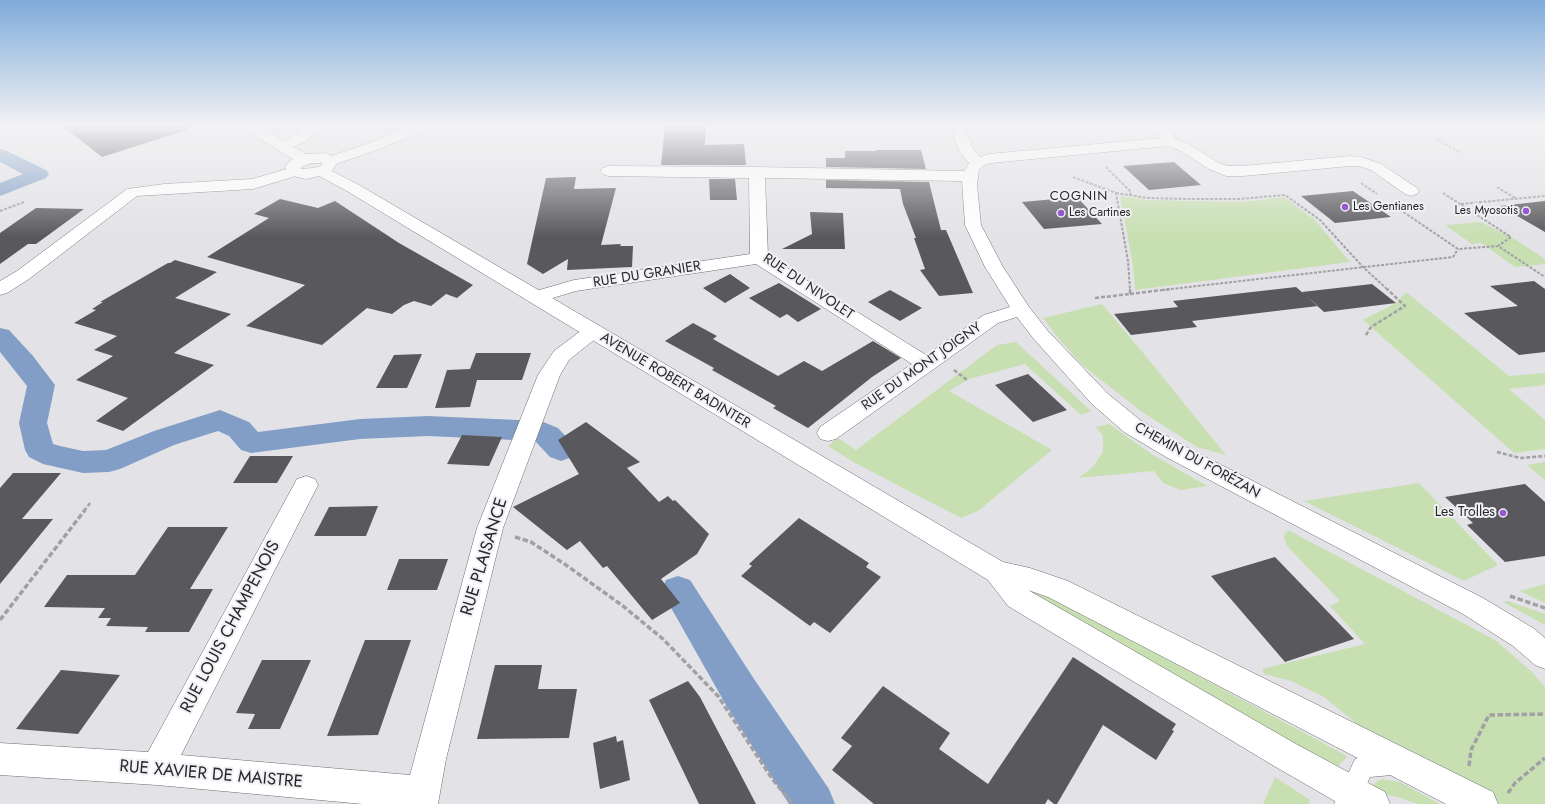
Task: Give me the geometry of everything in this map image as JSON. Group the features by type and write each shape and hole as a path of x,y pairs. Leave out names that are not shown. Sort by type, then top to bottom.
{"street":[{"path":"297,163 306,174 334,163"},
{"path":"971,163 974,169"},
{"path":"608,171 758,172 974,169 984,163"},
{"path":"1209,163 1226,171 1346,163"},
{"path":"1363,163 1376,167 1411,191"},
{"path":"0,289 29,270 133,192 159,189 253,184 300,166"},
{"name":"AVENUE ROBERT BADINTER","path":"325,166 353,188 998,572"},
{"name":"CHEMIN DU FORÉZAN","path":"974,169 973,225 994,267 1021,310 1040,334 1099,398 1132,426 1174,452 1534,637 1545,656"},
{"name":"RUE DU NIVOLET","path":"758,172 758,258 926,364"},
{"name":"RUE DU GRANIER","path":"536,297 574,286 758,258"},
{"name":"RUE DU MONT JOIGNY","path":"828,433 991,319 1021,310"},
{"name":"RUE PLAISANCE","path":"422,799 430,759 490,528 549,375 561,356 593,331"},
{"name":"RUE LOUIS CHAMPENOIS","path":"157,769 306,485"},
{"path":"998,572 1030,579 1058,589 1399,763 1483,800"},
{"path":"998,572 1018,598 1285,755 1357,800"},
{"name":"RUE XAVIER DE MAISTRE","path":"0,759 157,769 422,799"}],"lane":[{"path":"1357,800 1363,767 1399,763"}],"path":[{"path":"1101,163 1130,192 1130,195"},
{"path":"1332,163 1382,197"},
{"path":"1073,177 1116,193 1148,198 1240,199 1285,195 1320,220 1363,267 1405,306 1371,327 1366,335"},
{"path":"1497,187 1517,198"},
{"path":"1116,193 1128,261 1130,294"},
{"path":"1395,206 1458,249 1498,246 1511,237 1443,193"},
{"path":"1461,204 1545,196"},
{"path":"0,211 24,202"},
{"path":"1498,246 1545,277"},
{"path":"1095,298 1453,257 1458,249"},
{"path":"1497,452 1520,458 1545,456"},
{"path":"0,620 91,502"},
{"path":"490,528 531,542 623,606 663,639 718,696 773,780 793,804"},
{"path":"1545,714 1489,715 1471,750 1483,800 1515,784 1545,758"}],"green space":[{"path":"1120,196 1148,200 1242,202 1284,197 1315,220 1350,262 1135,290 1133,265"},
{"path":"1481,222 1516,240 1545,259 1545,264 1515,267 1481,243 1472,244 1445,225"},
{"path":"1406,292 1509,376 1545,373 1545,385 1509,389 1545,420 1545,449 1514,453 1363,320 1396,303"},
{"path":"1102,304 1226,455 1197,447 1142,412 1082,365 1043,318"},
{"path":"1016,342 1091,411 1081,415 1025,364 969,379 949,391 1052,450 978,511 961,518 855,463 828,446 838,438 856,450 997,345"},
{"path":"1109,424 1153,455 1207,486 1181,490 1163,483 1154,471 1078,478 1092,468 1103,452 1103,436 1096,427"},
{"path":"1545,462 1545,480 1527,465"},
{"path":"1419,483 1498,565 1464,581 1304,501"},
{"path":"1290,531 1495,640 1531,671 1545,687 1545,804 1499,804 1459,788 1390,751 1324,697 1291,681 1264,674 1262,669 1365,644 1330,606 1340,601 1287,546 1284,537 1285,532"},
{"path":"1545,584 1545,603 1520,591"},
{"path":"1029,585 1347,756 1334,772 1025,593"},
{"path":"1508,601 1545,614 1545,625 1503,602"},
{"path":"1275,777 1310,800 1308,804 1263,804"},
{"path":"1382,779 1400,782 1440,804 1418,804 1401,798 1371,791 1369,787"}],"building":[{"path":"661,163 746,163 746,165 661,165"},
{"path":"826,163 924,163 926,169 826,167"},
{"path":"1175,163 1201,185 1149,190 1123,166"},
{"path":"576,177 574,189 616,188 601,245 621,244 620,246 633,246 632,267 567,270 568,259 543,274 527,264 546,178"},
{"path":"709,179 735,179 737,200 710,200"},
{"path":"826,180 929,182 941,230 946,230 973,293 939,296 920,270 925,269 914,238 916,238 903,204 900,189 826,188"},
{"name":"Les Gentianes","path":"1353,191 1391,217 1335,223 1301,196"},
{"name":"Les Cartines","path":"1077,197 1102,224 1044,229 1022,202"},
{"path":"280,199 318,208 335,201 399,243 473,285 457,298 446,294 431,306 414,301 404,305 392,314 367,308 322,345 246,326 305,285 207,257 269,218 254,214"},
{"name":"Les Myosotis","path":"1545,201 1545,232 1500,206"},
{"path":"36,208 84,209 36,244 28,244 0,264 0,233"},
{"path":"810,212 843,213 845,249 782,249 812,234"},
{"path":"175,260 217,272 175,298 231,314 174,353 214,365 123,431 96,421 128,398 76,380 113,356 94,350 117,336 74,323 96,310 92,309 103,302 100,302"},
{"path":"730,274 750,288 725,303 703,288"},
{"path":"1534,281 1545,289 1545,352 1519,355 1464,313 1518,306 1490,286"},
{"path":"779,283 821,309 798,322 787,314 780,318 749,298"},
{"path":"1372,284 1396,303 1324,312 1302,292"},
{"path":"1296,287 1318,306 1192,321 1197,327 1131,335 1114,314 1178,307 1173,301"},
{"path":"890,290 922,308 900,321 868,302"},
{"path":"693,323 717,336 713,339 778,376 804,361 822,371 873,341 901,358 872,377 808,428 773,408 776,406 712,370 714,368 665,341"},
{"path":"476,353 531,353 522,380 477,380 470,407 435,408 447,370 470,369"},
{"path":"422,354 407,388 376,388 394,355"},
{"path":"1028,374 1067,410 1033,422 995,385"},
{"path":"586,422 640,462 627,468 659,502 668,496 673,501 675,500 709,534 697,554 661,579 680,603 652,620 607,566 603,568 580,541 567,550 513,507 579,474 558,440"},
{"path":"462,435 502,437 489,466 447,464"},
{"path":"250,456 293,456 277,483 233,483"},
{"path":"13,473 61,473 22,519 53,519 0,584 0,488"},
{"name":"Les Trolles","path":"1525,484 1545,502 1545,556 1505,562 1467,525 1473,523 1445,497"},
{"path":"378,506 366,536 314,536 329,507"},
{"path":"799,518 869,563 866,567 881,577 830,633 814,622 810,626 741,576 752,566 749,564"},
{"path":"168,527 228,527 190,589 213,589 189,632 145,632 148,627 106,626 111,618 98,618 105,608 44,607 67,575 135,575"},
{"path":"1275,557 1354,639 1285,662 1211,576"},
{"path":"399,559 448,559 437,590 387,590"},
{"path":"365,640 411,640 378,735 327,736"},
{"path":"1073,657 1176,724 1172,730 1174,731 1156,760 1103,725 1057,804 1054,804 1048,799 1045,804 874,804 832,770 852,746 841,738 883,686 950,733 939,749 988,784"},
{"path":"262,660 311,660 280,729 248,729 255,714 236,713"},
{"path":"495,665 542,665 538,689 577,689 569,738 477,739"},
{"path":"61,670 120,675 78,734 16,729"},
{"path":"688,681 700,697 756,804 699,804 649,700"},
{"path":"616,736 617,742 623,740 630,780 600,789 593,743"}],"waterway":[{"path":"0,190 39,174 15,163"},
{"path":"0,336 24,362 41,385 33,423 40,450 54,456 83,462 109,461 164,438 220,420 239,429 251,443 360,429 428,426 541,431 548,435 561,450"},
{"path":"678,590 740,692 814,804"}],"place":[{"name":"Les Gentianes","path":"1345,207"},
{"name":"Les Myosotis","path":"1526,211"},
{"name":"Les Cartines","path":"1061,213"},
{"name":"Les Trolles","path":"1503,513"}],"district":[{"name":"COGNIN","path":"1079,197"}]}
